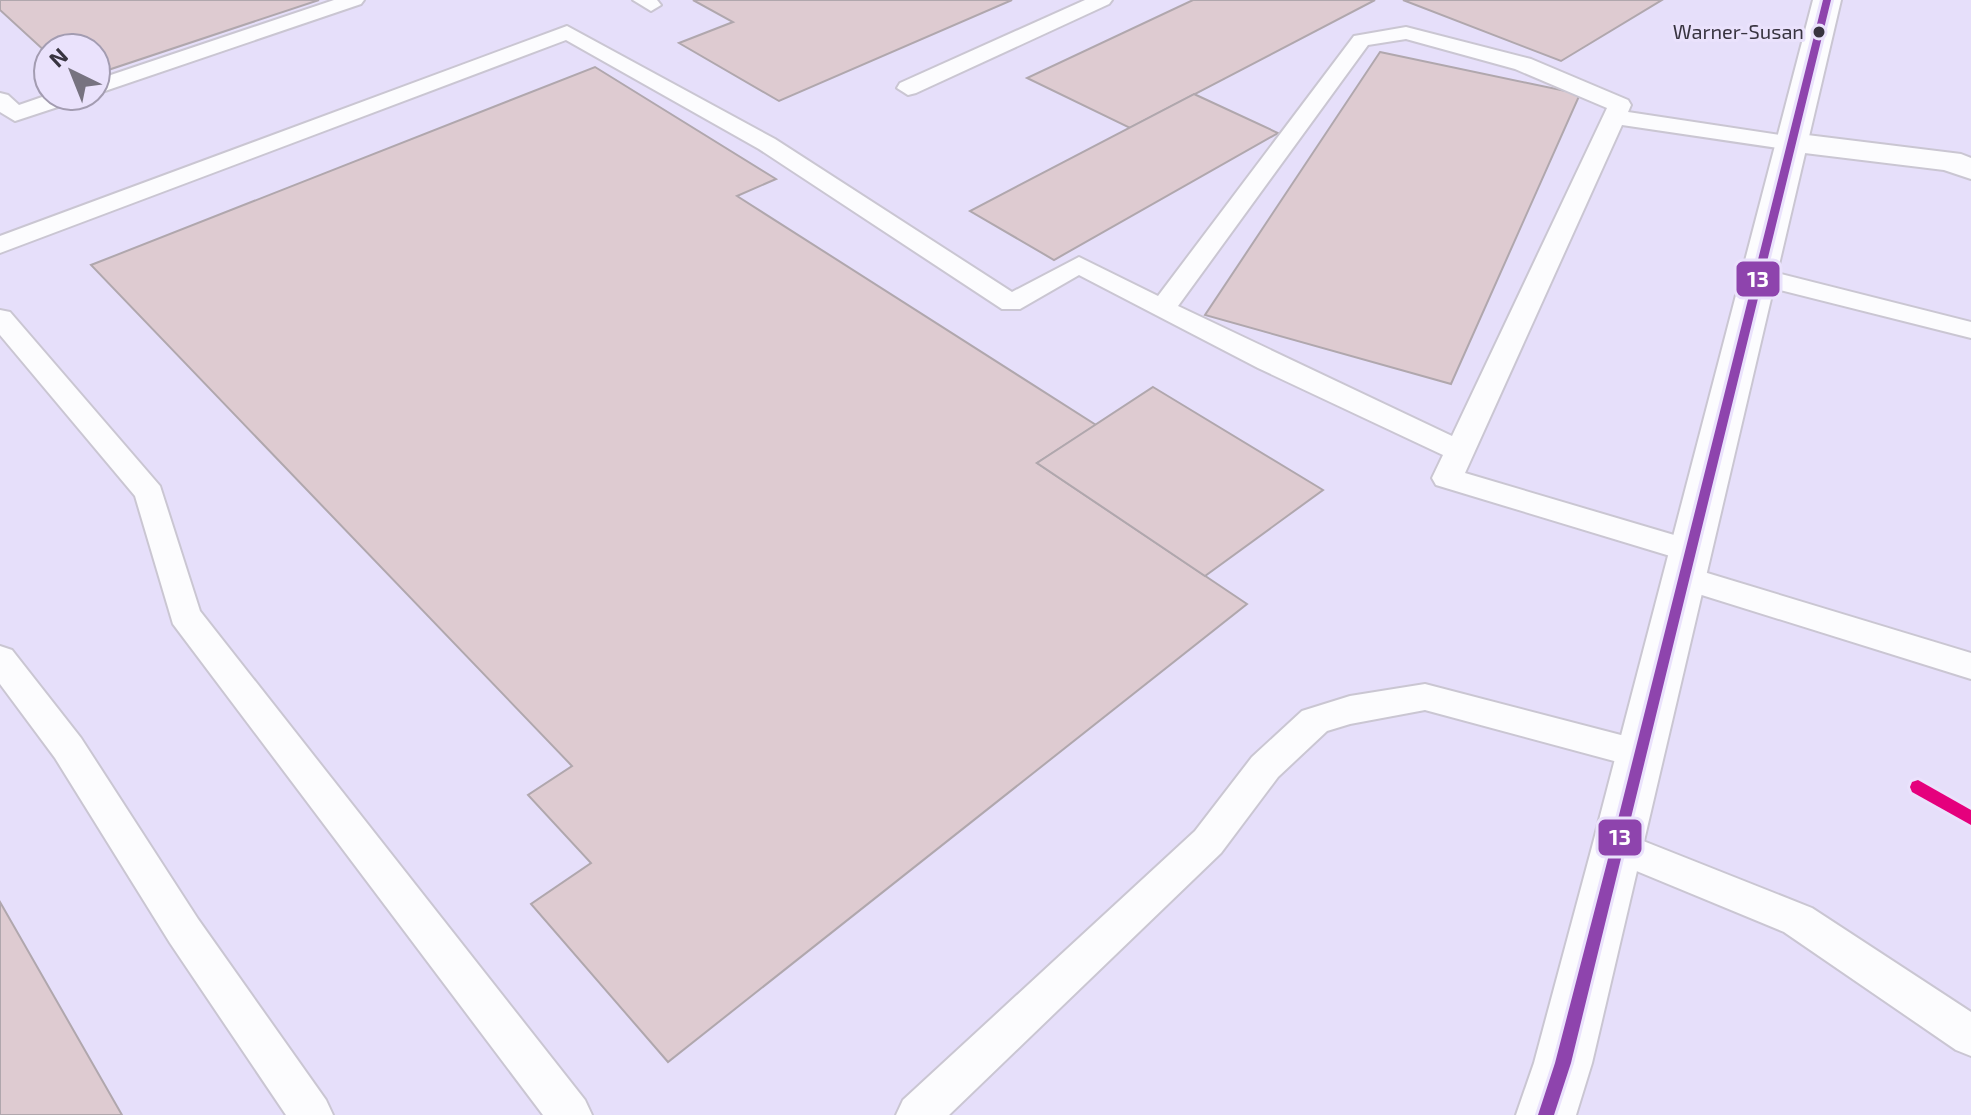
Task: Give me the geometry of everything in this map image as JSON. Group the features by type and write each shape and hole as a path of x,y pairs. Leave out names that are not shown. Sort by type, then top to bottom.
{"main road":[{"path":"1546,1115 1563,1063 1618,847 1827,0"},
{"path":"1791,143 1949,161 1971,169"}],"lane":[{"path":"112,82 354,0"},
{"path":"908,88 1102,0"},
{"path":"0,245 567,32 767,144 1011,303 1079,265 1347,403 1461,452"},
{"path":"1162,309 1361,40 1406,33 1523,64 1620,105 1447,478 1971,666"},
{"path":"0,100 15,114 32,108"},
{"path":"1614,117 1791,143"},
{"path":"1757,276 1971,330"},
{"path":"0,318 149,493 185,615 570,1115"},
{"path":"0,659 68,748 184,931 311,1115"},
{"path":"918,1115 1208,842 1265,767 1315,721 1350,710 1425,697 1640,754"},
{"path":"1618,847 1798,920 1971,1036"}],"shaded area":[{"path":"0,0 1971,0 1971,1115 0,1115"}],"building":[{"path":"0,0 319,0 112,69 112,32 32,32 32,39 0,10"},
{"path":"693,0 1012,0 779,101 679,43 733,22"},
{"path":"1193,0 1375,0 1130,128 1027,78"},
{"path":"1403,0 1662,0 1561,61"},
{"path":"1380,52 1580,94 1451,384 1205,315"},
{"path":"595,67 776,179 737,196 1096,425 1037,463 1247,604 668,1062 531,904 591,863 528,795 572,766 91,265"},
{"path":"1194,94 1278,133 1054,260 970,211"},
{"path":"1153,387 1323,490 1205,576 1037,463"},
{"path":"0,902 122,1115 0,1115"}],"transit line":[{"name":"13","path":"1546,1115 1563,1063 1618,847 1827,0"},
{"path":"1918,787 1971,818"}],"place":[{"name":"Warner-Susan","path":"1819,32"}]}
